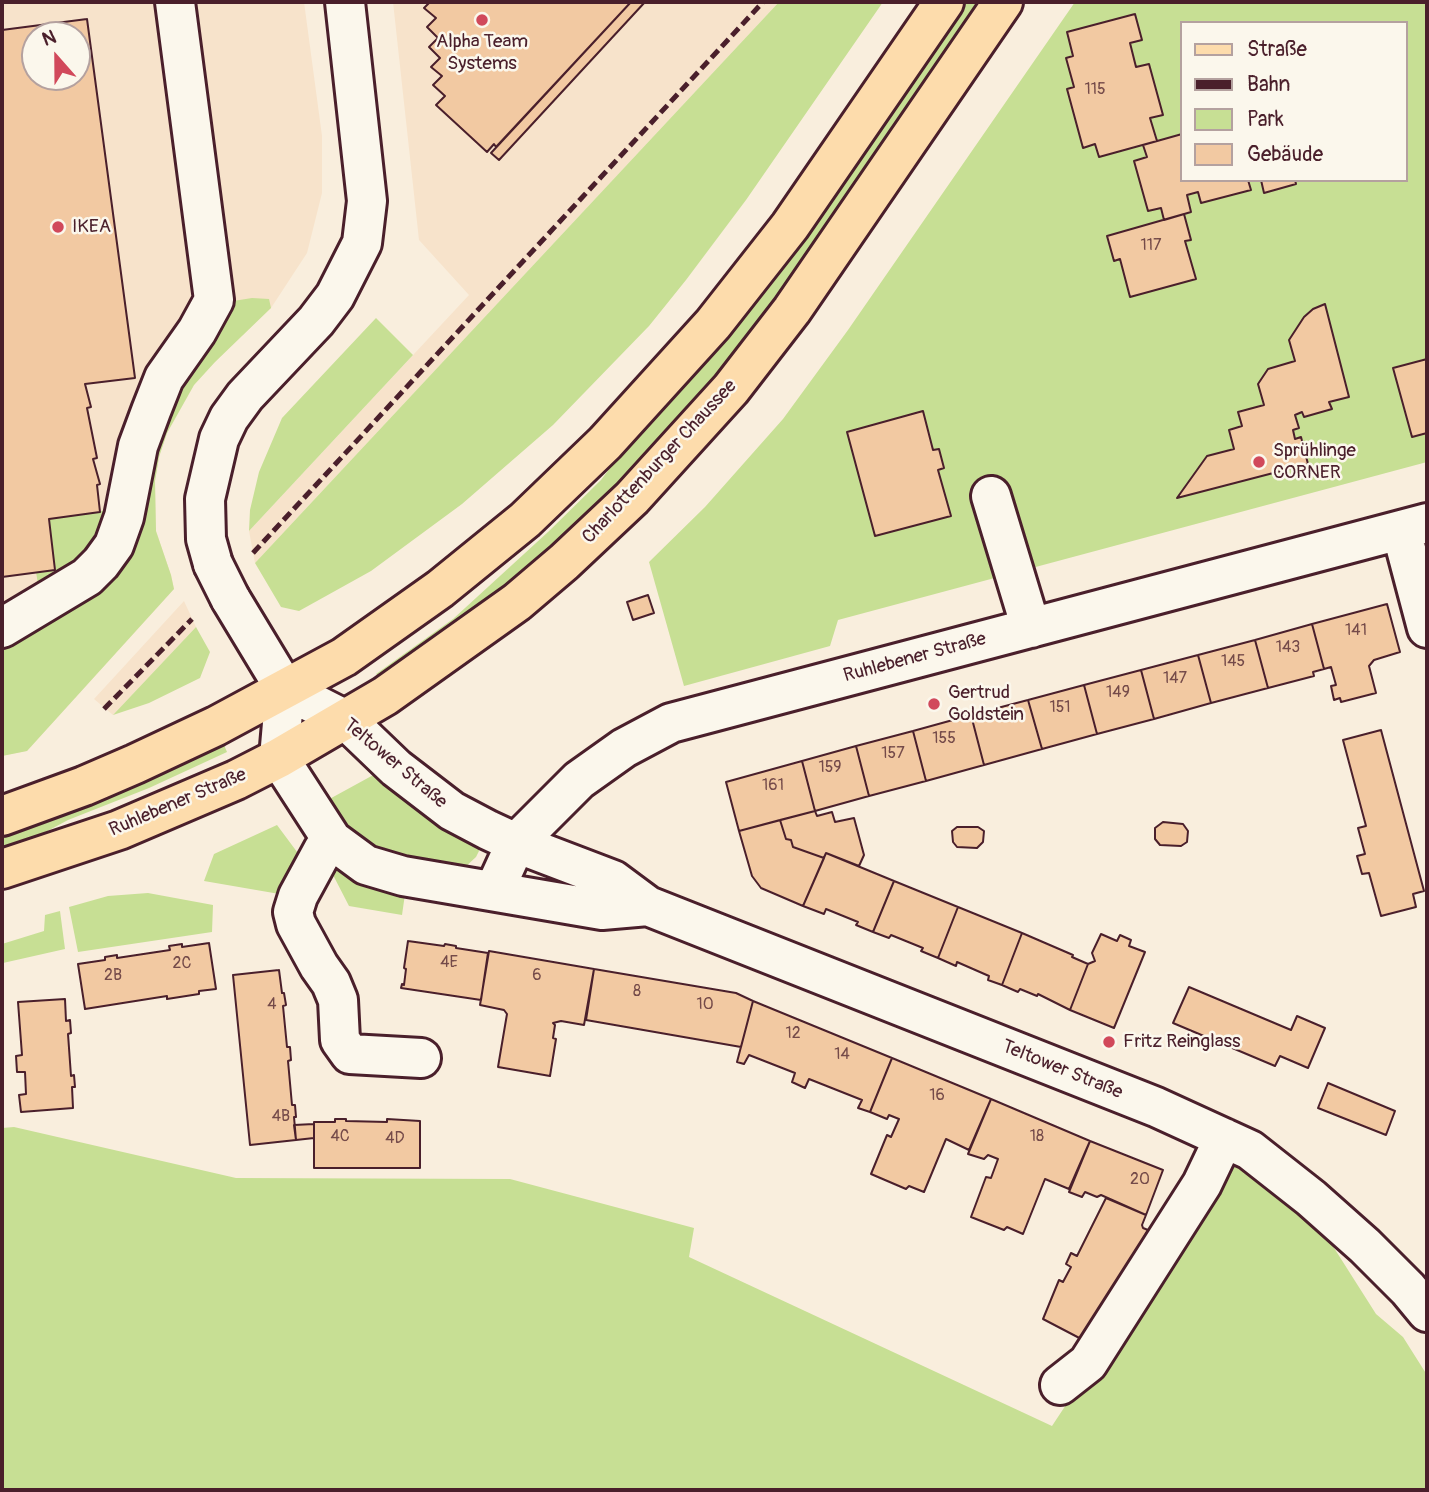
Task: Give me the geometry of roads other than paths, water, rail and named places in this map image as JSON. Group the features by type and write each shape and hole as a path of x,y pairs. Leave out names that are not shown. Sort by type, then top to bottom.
{"main road":[{"path":"2,816 84,786 216,726 360,647 440,589 525,520 605,443 679,363 755,272 790,226 944,2"},
{"name":"Charlottenburger Chaussee","path":"346,720 459,645 517,602 632,498 676,451 731,389 792,310 1003,2"},
{"name":"Ruhlebener Straße","path":"2,869 119,830 236,780 346,720"}],"street":[{"path":"2,628 87,578 114,545 124,517 138,446 150,411 164,378 197,331 214,300 174,2"},
{"path":"279,758 285,689 230,598 213,564 206,539 205,499 219,439 229,418 244,396 316,321 335,296 362,243 367,201 345,2"},
{"path":"991,496 1031,628"},
{"name":"Ruhlebener Straße","path":"494,891 516,844 579,780 624,748 671,723 1414,526 1427,628"},
{"name":"Teltower Straße","path":"285,689 346,720 389,762 452,811 516,844 613,880 648,906 1143,1102 1250,1150 1311,1198 1365,1246 1427,1312"},
{"name":"Teltower Straße","path":"279,758 332,840 366,865 399,875 602,909 648,906"},
{"path":"332,840 323,850 298,896 293,912 296,924 338,1000 340,1041 350,1054 421,1058"},
{"path":"1060,1385 1088,1363 1202,1184 1224,1138"}],"railway":[{"path":"253,553 763,2"},
{"path":"104,709 192,619"}],"place":[{"name":"Alpha Team Systems","path":"482,20"},
{"name":"IKEA","path":"58,227"},
{"name":"Sprühlinge CORNER","path":"1259,462"},
{"name":"Gertrud Goldstein","path":"934,704"},
{"name":"Fritz Reinglass","path":"1109,1042"}]}
